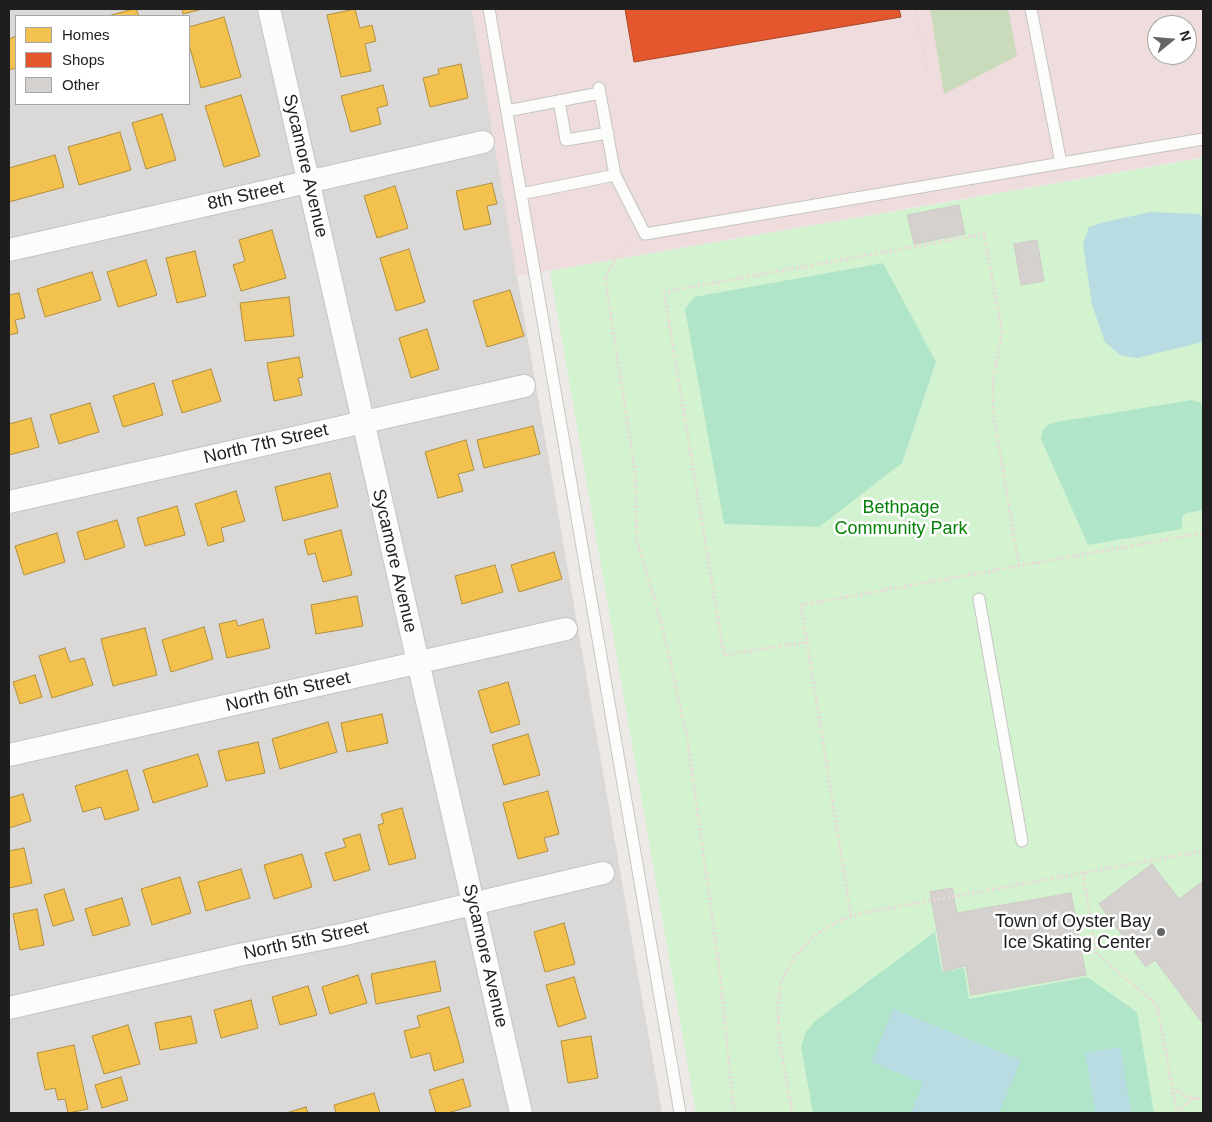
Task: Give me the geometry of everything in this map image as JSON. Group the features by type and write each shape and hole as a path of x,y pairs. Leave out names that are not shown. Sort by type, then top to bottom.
{"street":[{"name":"Sycamore Avenue","path":"269,9 521,1113"},
{"name":"8th Street","path":"9,250 483,142"},
{"name":"North 7th Street","path":"9,502 524,386"},
{"name":"North 6th Street","path":"9,755 566,629"},
{"name":"North 5th Street","path":"9,1008 239,955 341,936 603,873"}],"lane":[{"path":"489,9 680,1113"},
{"path":"1031,9 1061,163"},
{"path":"507,111 559,101 600,90 615,175 645,234 1203,139"},
{"path":"559,101 566,140 608,133"},
{"path":"521,194 615,175"},
{"path":"979,598 1022,841"}],"path":[{"path":"915,9 927,71"},
{"path":"645,234 620,251 605,278 635,471 637,541 662,626 687,737 719,966 734,1113"},
{"path":"806,642 724,654 664,292 984,234 1002,331 993,380 993,411 1019,566"},
{"path":"851,916 801,605 1203,533"},
{"path":"792,1113 779,1038 778,1008 782,982 794,957 814,936 837,922 856,914 1203,851"},
{"path":"1083,873 1096,953 1157,1005 1178,1113"},
{"path":"1172,1088 1187,1097 1203,1098"},
{"path":"1178,1113 1188,1102 1197,1098"}],"shaded area":[{"path":"9,9 472,9 662,1113 9,1113"},
{"path":"472,9 1203,9 1203,157 517,276"}],"green space":[{"path":"930,9 1008,9 1017,56 944,94"},
{"name":"Bethpage Community Park","path":"1203,158 1203,1113 696,1113 550,271"},
{"path":"883,263 936,362 902,463 819,527 724,524 685,309 694,297"},
{"path":"1192,400 1203,404 1203,510 1187,513 1182,517 1182,529 1088,545 1041,439 1043,430 1048,425 1057,422"},
{"path":"935,932 942,972 964,968 969,999 1087,977 1137,1012 1154,1113 813,1113 801,1047 806,1032 815,1021"}],"water":[{"path":"1151,212 1200,214 1203,219 1203,342 1137,358 1120,355 1105,342 1092,305 1083,244 1089,227"},
{"path":"893,1009 1021,1060 999,1113 911,1113 923,1083 871,1062"},
{"path":"1120,1047 1131,1112 1096,1113 1085,1053"}],"building: Homes":[{"path":"136,9 139,15 112,15"},
{"path":"182,9 203,9 183,14"},
{"path":"355,9 360,28 372,25 376,41 365,44 371,71 341,77 327,15"},
{"path":"224,17 241,77 201,88 190,48 190,27"},
{"path":"15,36 15,68 9,70 9,39"},
{"path":"461,64 468,98 430,107 423,78 439,74 438,69"},
{"path":"383,85 388,105 377,108 381,124 351,132 341,96"},
{"path":"241,95 260,156 224,167 205,106"},
{"path":"162,114 176,160 146,169 132,123"},
{"path":"120,132 131,170 79,185 68,147"},
{"path":"55,155 64,187 9,202 9,168"},
{"path":"492,183 497,204 487,206 491,224 464,230 456,191"},
{"path":"395,186 408,228 377,238 364,196"},
{"path":"272,230 286,278 241,291 233,265 245,261 239,240"},
{"path":"409,249 425,302 396,311 380,258"},
{"path":"195,251 206,296 177,303 166,258"},
{"path":"146,260 157,295 118,307 107,272"},
{"path":"92,272 101,300 45,317 37,289"},
{"path":"510,290 524,336 487,347 473,301"},
{"path":"19,293 25,318 15,320 18,333 9,335 9,295"},
{"path":"289,297 294,336 245,341 240,303"},
{"path":"427,329 439,369 411,378 399,338"},
{"path":"299,357 303,377 298,378 302,395 274,401 267,363"},
{"path":"211,369 221,401 182,413 172,381"},
{"path":"154,383 163,415 123,427 113,396"},
{"path":"90,403 99,432 59,444 50,415"},
{"path":"31,418 39,447 9,455 9,424"},
{"path":"533,426 540,454 484,468 477,440"},
{"path":"466,440 474,470 458,474 463,491 438,498 425,452"},
{"path":"330,473 338,507 283,521 275,487"},
{"path":"236,491 245,521 221,528 224,541 208,546 195,504"},
{"path":"177,506 185,535 145,546 137,518"},
{"path":"117,520 125,547 85,560 77,532"},
{"path":"341,530 352,575 323,582 315,553 308,555 304,540"},
{"path":"57,533 65,562 24,575 15,546"},
{"path":"554,552 562,579 519,592 511,565"},
{"path":"495,565 503,592 462,604 455,576"},
{"path":"357,596 363,626 316,634 311,605"},
{"path":"263,619 270,648 227,658 219,624 236,620 238,626"},
{"path":"204,627 213,659 171,672 162,640"},
{"path":"145,628 157,675 113,686 101,639"},
{"path":"65,648 70,662 84,658 93,685 52,698 39,656"},
{"path":"35,675 42,697 20,704 13,682"},
{"path":"508,682 520,724 491,733 478,691"},
{"path":"382,714 388,743 347,752 341,723"},
{"path":"328,722 337,752 280,769 272,739"},
{"path":"528,734 540,775 504,785 492,745"},
{"path":"258,742 265,773 226,781 218,751"},
{"path":"198,754 208,786 153,803 143,770"},
{"path":"127,770 139,810 105,820 101,807 83,812 75,786"},
{"path":"548,791 559,834 544,838 548,851 518,859 503,803"},
{"path":"23,794 31,821 9,828 9,798"},
{"path":"402,808 416,858 389,865 378,825 384,823 381,814"},
{"path":"360,834 370,870 334,881 325,853 346,847 343,839"},
{"path":"24,848 32,883 9,888 9,851"},
{"path":"302,854 312,887 274,899 264,865"},
{"path":"241,869 250,898 206,911 198,882"},
{"path":"180,877 191,913 152,925 141,889"},
{"path":"64,889 74,920 53,926 44,895"},
{"path":"122,898 130,925 93,936 85,909"},
{"path":"37,909 44,945 20,950 13,914"},
{"path":"564,923 575,964 545,972 534,932"},
{"path":"435,961 441,991 376,1004 371,974"},
{"path":"358,975 367,1003 330,1014 322,987"},
{"path":"574,977 586,1018 558,1027 546,985"},
{"path":"308,986 317,1015 280,1025 272,997"},
{"path":"251,1000 258,1028 221,1038 214,1010"},
{"path":"449,1007 464,1062 434,1071 430,1053 411,1058 404,1031 420,1027 417,1016"},
{"path":"191,1016 197,1043 160,1050 155,1023"},
{"path":"128,1025 140,1064 104,1074 92,1036"},
{"path":"591,1036 598,1078 568,1083 561,1041"},
{"path":"74,1045 88,1109 68,1113 65,1099 58,1100 55,1088 45,1090 37,1053"},
{"path":"121,1077 128,1100 102,1108 95,1085"},
{"path":"463,1079 471,1106 448,1113 436,1113 429,1090"},
{"path":"374,1093 380,1113 336,1113 334,1105"},
{"path":"306,1107 308,1113 286,1113"}],"building: Shops":[{"path":"625,9 899,9 901,17 634,62"}],"building: Other":[{"path":"959,205 965,234 914,244 907,215"},
{"path":"1037,240 1044,281 1021,285 1014,244"},
{"name":"Town of Oyster Bay Ice Skating Center","path":"1152,864 1179,899 1203,881 1203,1024 1155,960 1146,967 1099,904"},
{"path":"952,888 957,913 1071,893 1086,975 971,995 966,966 944,971 930,892"}],"place":[{"name":"Town of Oyster Bay Ice Skating Center","path":"1161,932"}]}
